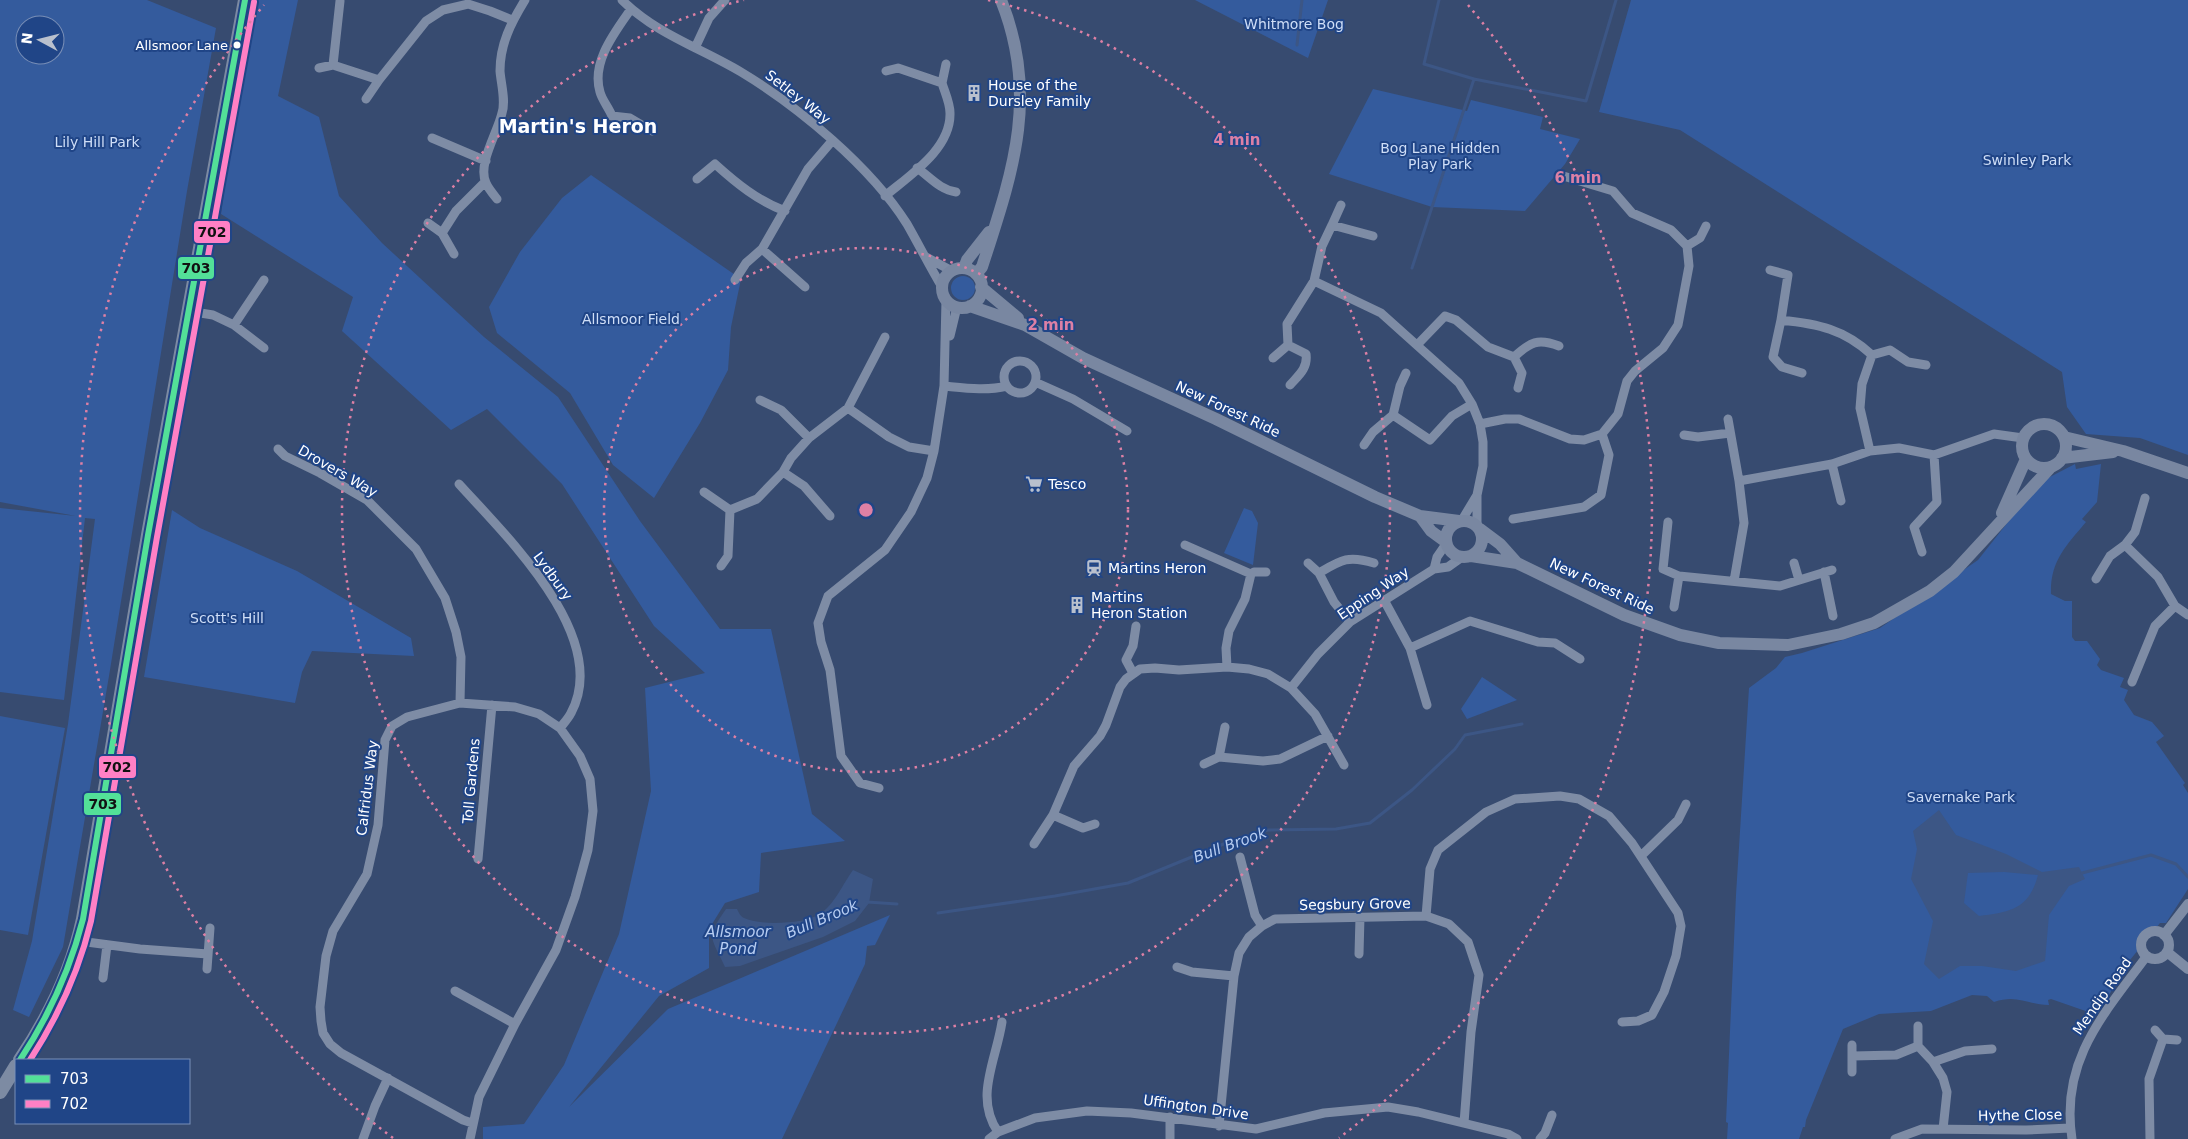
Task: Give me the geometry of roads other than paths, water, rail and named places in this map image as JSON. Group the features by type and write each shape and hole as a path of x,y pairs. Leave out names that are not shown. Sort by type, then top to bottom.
{"main road":[{"path":"21,1059 50,1011 78,941 188,311 245,0"},
{"path":"958,270 976,274 982,267 1015,159 1020,110 1020,88 1015,43 1001,0"},
{"path":"946,300 942,287 947,275 958,270 996,221"},
{"name":"New Forest Ride","path":"976,274 981,287 1025,325 1083,358 1216,419 1375,497 1420,516 1472,522 1500,544 1518,563"},
{"path":"964,307 979,298 981,287"},
{"name":"New Forest Ride","path":"946,300 1025,325"},
{"path":"2051,467 2037,467 2026,459 2022,452 2022,438 2033,427 2040,424 2054,426 2064,437 2066,445 2062,458 2123,451"},
{"path":"2064,437 2123,451 2188,473"},
{"name":"New Forest Ride","path":"1420,516 1431,531 1446,543 1452,553 1466,557 1518,563 1624,615 1680,635 1719,643 1781,646 1841,634 1874,624 1930,590 1954,572 2051,467 2062,458"},
{"name":"New Forest Ride","path":"1996,526 2026,459"},
{"path":"1446,543 1450,527 1460,520"},
{"path":"1466,557 1480,548 1482,542 1479,527"},
{"path":"0,1080 15,1067"},
{"path":"0,1092 15,1068"}],"street":[{"path":"497,198 485,182 484,170 503,112 501,56 505,38 512,20 524,0"},
{"name":"Setley Way","path":"622,0 660,30 739,71 778,95 853,158 906,224 942,287"},
{"path":"695,48 709,18 725,0"},
{"path":"333,65 340,1"},
{"path":"366,99 426,21 443,10 468,4 490,10 512,20"},
{"path":"631,9 609,41 598,73 600,93 612,116 630,118 652,132"},
{"path":"885,196 941,144 948,129 950,111 942,84 946,64"},
{"path":"319,68 333,65 380,80"},
{"path":"886,71 898,68 942,84"},
{"path":"432,138 486,161"},
{"path":"735,280 746,263 762,249 808,169 832,142"},
{"path":"697,179 715,164 737,184 772,206 785,210"},
{"path":"917,168 951,192 956,192"},
{"path":"1480,424 1505,419 1519,419 1570,438 1584,440 1602,434 1618,414 1627,381 1635,371 1663,348 1678,325 1690,266 1686,246 1671,230 1632,212 1613,191 1560,175"},
{"path":"442,233 456,211 485,182"},
{"path":"1288,345 1287,324 1314,281 1322,246 1341,205"},
{"path":"428,223 442,233 454,254"},
{"path":"1332,225 1373,236"},
{"path":"1686,246 1700,238 1706,226"},
{"path":"762,249 804,287"},
{"path":"924,255 958,270"},
{"path":"1770,270 1788,275 1773,357 1782,367 1802,373"},
{"path":"234,325 264,280"},
{"path":"1314,281 1381,312 1459,383 1472,404 1480,424 1483,442 1483,466 1477,495 1479,527"},
{"path":"879,788 860,783 840,756 830,670 820,642 818,624 828,596 884,550 911,512 927,478 934,451 944,386 946,300"},
{"path":"944,370 952,321 964,307"},
{"path":"188,311 213,315 234,325 264,348"},
{"path":"1418,344 1445,316 1456,320 1488,347 1514,357 1522,373 1518,388"},
{"path":"1781,320 1818,324 1857,341 1872,355"},
{"path":"730,510 757,499 783,472 791,458 809,438 848,408 885,336"},
{"path":"1514,357 1527,344 1547,342 1559,346"},
{"path":"1273,358 1288,345"},
{"path":"1288,345 1306,354 1307,362 1303,370 1290,385"},
{"path":"1872,355 1890,350 1908,362 1926,365"},
{"path":"1870,451 1860,408 1862,384 1872,355"},
{"path":"1017,362 1023,362 1032,367 1036,377 1035,382 1030,389 1023,393 1014,392 1004,382 1005,371 1017,362"},
{"path":"1364,446 1373,432 1393,415 1400,386 1406,373"},
{"path":"1035,382 1073,399 1127,431"},
{"path":"944,386 975,389 995,389 1007,386"},
{"path":"760,400 781,410 809,438"},
{"path":"1393,415 1430,440 1452,416 1472,404"},
{"path":"848,408 889,437 909,447 934,451"},
{"path":"1728,419 1744,523 1734,581"},
{"path":"1684,435 1698,437 1730,433"},
{"path":"1513,519 1584,507 1601,495 1609,455 1602,434"},
{"path":"1739,481 1832,464 1870,451 1898,448 1934,455 1994,434 2022,438"},
{"name":"Drovers Way","path":"278,449 285,456 320,473 367,500 416,549 445,598 456,632 461,657 460,703"},
{"path":"1922,552 1914,527 1937,502 1934,455"},
{"path":"1832,464 1841,501"},
{"path":"783,472 804,486 830,516"},
{"name":"Lydbury","path":"459,484 547,586 571,631 581,675 578,694 571,714 560,728"},
{"path":"704,492 730,510"},
{"path":"1460,520 1477,495"},
{"path":"2096,579 2110,556 2125,545 2135,532 2144,498"},
{"path":"721,566 728,556 730,510"},
{"path":"1668,522 1663,569 1679,576 1780,586 1828,571 1833,616"},
{"path":"1434,569 1437,557 1446,543"},
{"path":"1185,545 1251,574 1254,572 1266,572"},
{"path":"2125,545 2158,577 2174,606 2188,615"},
{"name":"Epping Way","path":"1290,688 1318,654 1350,622 1434,569 1448,567 1466,557"},
{"path":"1319,573 1335,563 1355,558 1374,563"},
{"path":"1308,563 1319,573 1334,602 1350,622"},
{"path":"1794,563 1799,580"},
{"path":"1227,667 1226,648 1229,631 1245,599 1251,574"},
{"path":"1674,607 1679,576"},
{"path":"1384,600 1410,648 1427,705"},
{"path":"2132,682 2155,626 2174,606"},
{"path":"1410,648 1470,621 1538,642 1555,644 1580,659"},
{"path":"1134,673 1126,660 1132,649 1136,626"},
{"path":"1034,844 1054,815 1074,766 1100,736 1112,713 1120,687 1134,673 1148,668 1179,670 1227,667 1249,669 1268,674 1290,688 1315,714 1344,765"},
{"name":"Calfridus Way","path":"470,1139 479,1097 515,1024 556,950 575,897 588,850 593,811 590,780 580,756 560,728 539,714 515,706 460,703 407,717 392,726 385,740 378,825 368,874 333,931 326,956 320,1007 323,1033 330,1044 341,1053 463,1120 472,1123"},
{"name":"Toll Gardens","path":"478,859 492,705"},
{"path":"1219,758 1225,726"},
{"path":"1204,764 1219,758 1263,761 1280,759 1328,736"},
{"path":"1426,916 1430,869 1438,850 1486,812 1515,799 1560,796 1579,799 1609,816 1642,855 1678,913 1681,926 1680,938 1671,972 1652,1015 1638,1021 1622,1022"},
{"path":"1642,855 1678,820 1686,804"},
{"path":"1054,815 1083,828 1095,824"},
{"path":"1240,857 1255,915 1262,926"},
{"path":"2164,935 2188,904"},
{"name":"Segsbury Grove","path":"1219,1126 1234,976 1239,953 1249,937 1262,926 1275,919 1426,916 1449,924 1468,942 1479,975 1471,1032 1464,1123"},
{"path":"1359,954 1360,917"},
{"path":"207,969 210,928"},
{"path":"2152,932 2164,935 2169,943 2168,952 2156,960 2146,956 2141,948 2144,937 2152,932"},
{"path":"78,941 208,954"},
{"path":"103,978 107,945"},
{"path":"2168,952 2188,969"},
{"name":"Mendip Road","path":"2072,1139 2069,1099 2074,1075 2083,1048 2146,956"},
{"path":"1177,967 1192,972 1234,976"},
{"path":"455,990 515,1024"},
{"path":"998,1132 990,1121 986,1101 1002,1022"},
{"path":"1918,1026 1918,1046 1943,1078 1947,1092 1943,1128"},
{"path":"2155,1030 2163,1039 2177,1040"},
{"path":"2150,1139 2149,1079 2163,1039"},
{"path":"1852,1045 1854,1056 1852,1072"},
{"path":"1854,1056 1896,1055 1918,1046"},
{"path":"1932,1062 1966,1051 1992,1049"},
{"path":"363,1139 388,1078"},
{"name":"Uffington Drive","path":"989,1139 998,1132 1036,1118 1087,1111 1170,1117 1219,1126 1256,1129 1324,1113 1388,1107 1464,1123 1508,1134 1517,1139"},
{"path":"1540,1139 1545,1133 1552,1115"},
{"path":"1170,1117 1170,1139"},
{"name":"Hythe Close","path":"1895,1139 1922,1129 1943,1128 1970,1135 2070,1128"}],"water":[{"path":"1939,810 1956,835 2006,854 2042,872 2079,867 2085,879 2069,886 2049,915 2045,961 2016,971 1982,966 1960,966 1939,979 1924,964 1933,921 1911,879 1917,849 1913,831","holes":["2004,872 2038,875 2029,895 2017,907 2000,913 1979,916 1964,903 1968,873"]},
{"name":"Allsmoor Pond","path":"853,870 873,879 869,903 855,921 823,937 740,966 725,967 712,938 715,926 726,909 737,909 744,918 751,921 782,923 804,920 820,914 830,905"}],"waterway":[{"path":"1297,45 1302,0"},
{"path":"1412,268 1474,79 1424,64 1439,0"},
{"path":"1474,79 1586,101 1616,0"},
{"name":"Bull Brook","path":"938,913 1128,883 1226,843 1268,830 1336,829 1370,823 1412,790 1455,749 1465,735 1522,724"},
{"path":"2082,873 2151,855 2176,864 2188,877"},
{"name":"Bull Brook","path":"867,902 897,904"}],"place":[{"name":"Allsmoor Lane","path":"237,45"},
{"name":"House of the Dursley Family","path":"974,93"},
{"name":"Tesco","path":"1034,484"},
{"name":"Martins Heron","path":"1094,568"},
{"name":"Martins Heron Station","path":"1077,605"}],"district":[{"name":"Martin's Heron","path":"578,126"}],"park label":[{"name":"Whitmore Bog","path":"1294,24"},
{"name":"Lily Hill Park","path":"97,142"},
{"name":"Bog Lane Hidden Play Park","path":"1440,156"},
{"name":"Swinley Park","path":"2027,160"},
{"name":"Allsmoor Field","path":"631,319"},
{"name":"Scott's Hill","path":"227,618"},
{"name":"Savernake Park","path":"1961,797"}]}
